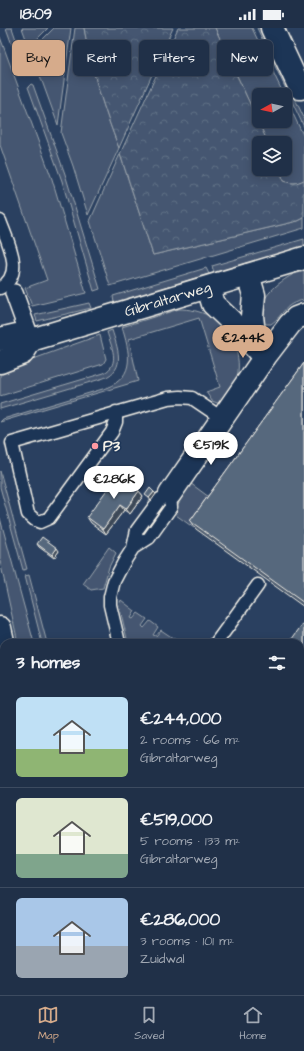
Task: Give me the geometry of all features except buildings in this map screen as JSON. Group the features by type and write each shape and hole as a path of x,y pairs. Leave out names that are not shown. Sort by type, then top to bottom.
{"street":[{"path":"272,28 300,88 304,87"},
{"name":"Gibraltarweg","path":"0,339 17,335 31,340 304,258"},
{"path":"248,276 254,295 252,316 253,324 248,339"},
{"path":"208,288 213,304 231,321 237,330 248,339 264,358"},
{"path":"0,362 23,353 31,340 7,290"},
{"path":"170,494 264,358 290,324 296,318 304,315"},
{"path":"0,628 2,639"}],"lane":[{"path":"0,221 13,258 14,266 13,274 9,280 7,290"},
{"path":"116,412 116,422 112,432 49,518 40,522 31,518 28,514 12,443 116,412 161,399 180,397 192,398 223,418"},
{"path":"118,639 111,612 110,597 114,581 133,548 149,538 171,507 170,494"},
{"path":"219,639 258,585"}],"green space":[{"path":"6,28 12,28 16,40 12,40 12,45"},
{"path":"22,28 48,28 36,40 26,40"},
{"path":"54,28 71,28 65,73 65,40 42,40"},
{"path":"75,28 84,28 86,40 73,40"},
{"path":"84,28 173,28 168,40 139,40 139,76 151,76 119,148 95,76 131,76 131,40 86,40"},
{"path":"178,28 215,28 221,40 217,40 217,76 237,76 252,108 252,128 261,128 265,136 252,136 252,176 282,176 284,181 289,183 296,183 304,180 304,218 298,221 153,255 120,154 156,76 209,76 209,40 172,40"},
{"path":"215,28 252,28 258,40 221,40"},
{"path":"257,28 262,28 268,40 263,40"},
{"path":"0,37 12,70 12,76 14,76 52,179 86,293 32,306 25,288 47,280 0,145"},
{"path":"73,43 73,76 95,76 119,148 88,215 61,133"},
{"path":"273,52 290,88 285,88 273,62"},
{"path":"273,72 281,88 252,88 252,108 237,76 273,76"},
{"path":"40,76 65,76 58,125"},
{"path":"31,84 33,85 65,174 100,289 94,291 62,181 28,87"},
{"path":"292,92 304,118 304,127 292,102"},
{"path":"292,112 304,137 304,180 289,183 284,181 282,176 292,176 292,136 265,136 261,128 292,128"},
{"path":"120,154 153,255 298,221 304,218 304,228 110,286 90,221"},
{"path":"304,239 304,246 214,273 212,266"},
{"path":"206,268 209,274 114,303 113,296"},
{"path":"304,271 304,300 292,304 271,324 263,323 261,314 262,307 267,296 276,286 287,278 293,274"},
{"path":"89,303 91,308 37,321 35,315"},
{"path":"179,309 187,309 202,313 217,321 224,327 234,344 238,362 236,381 220,404 212,401 206,392 220,387 199,318 129,339 138,381 0,422 3,419 106,388 116,383 123,377 127,370 128,362 127,345 122,327"},
{"path":"112,330 118,350 118,363 116,369 111,374 104,378 0,409 0,404 104,373 112,365 113,360 112,349 107,332"},
{"path":"100,335 106,359 103,364 0,396 0,371"},
{"path":"0,471 27,569 23,570 0,487"},
{"path":"190,483 213,500 194,528 176,515 177,513 174,511"},
{"path":"0,518 33,639 17,639 0,561"},
{"path":"109,547 116,553 109,567 103,588 91,590 83,584"},
{"path":"29,575 46,639 41,639 25,576"},
{"path":"121,600 135,611 131,618 133,619 138,613 147,619 142,626 144,628 150,621 158,627 153,635 156,636 161,630 174,639 127,639 119,605"}],"place":[{"name":"P3","path":"95,446"}]}
